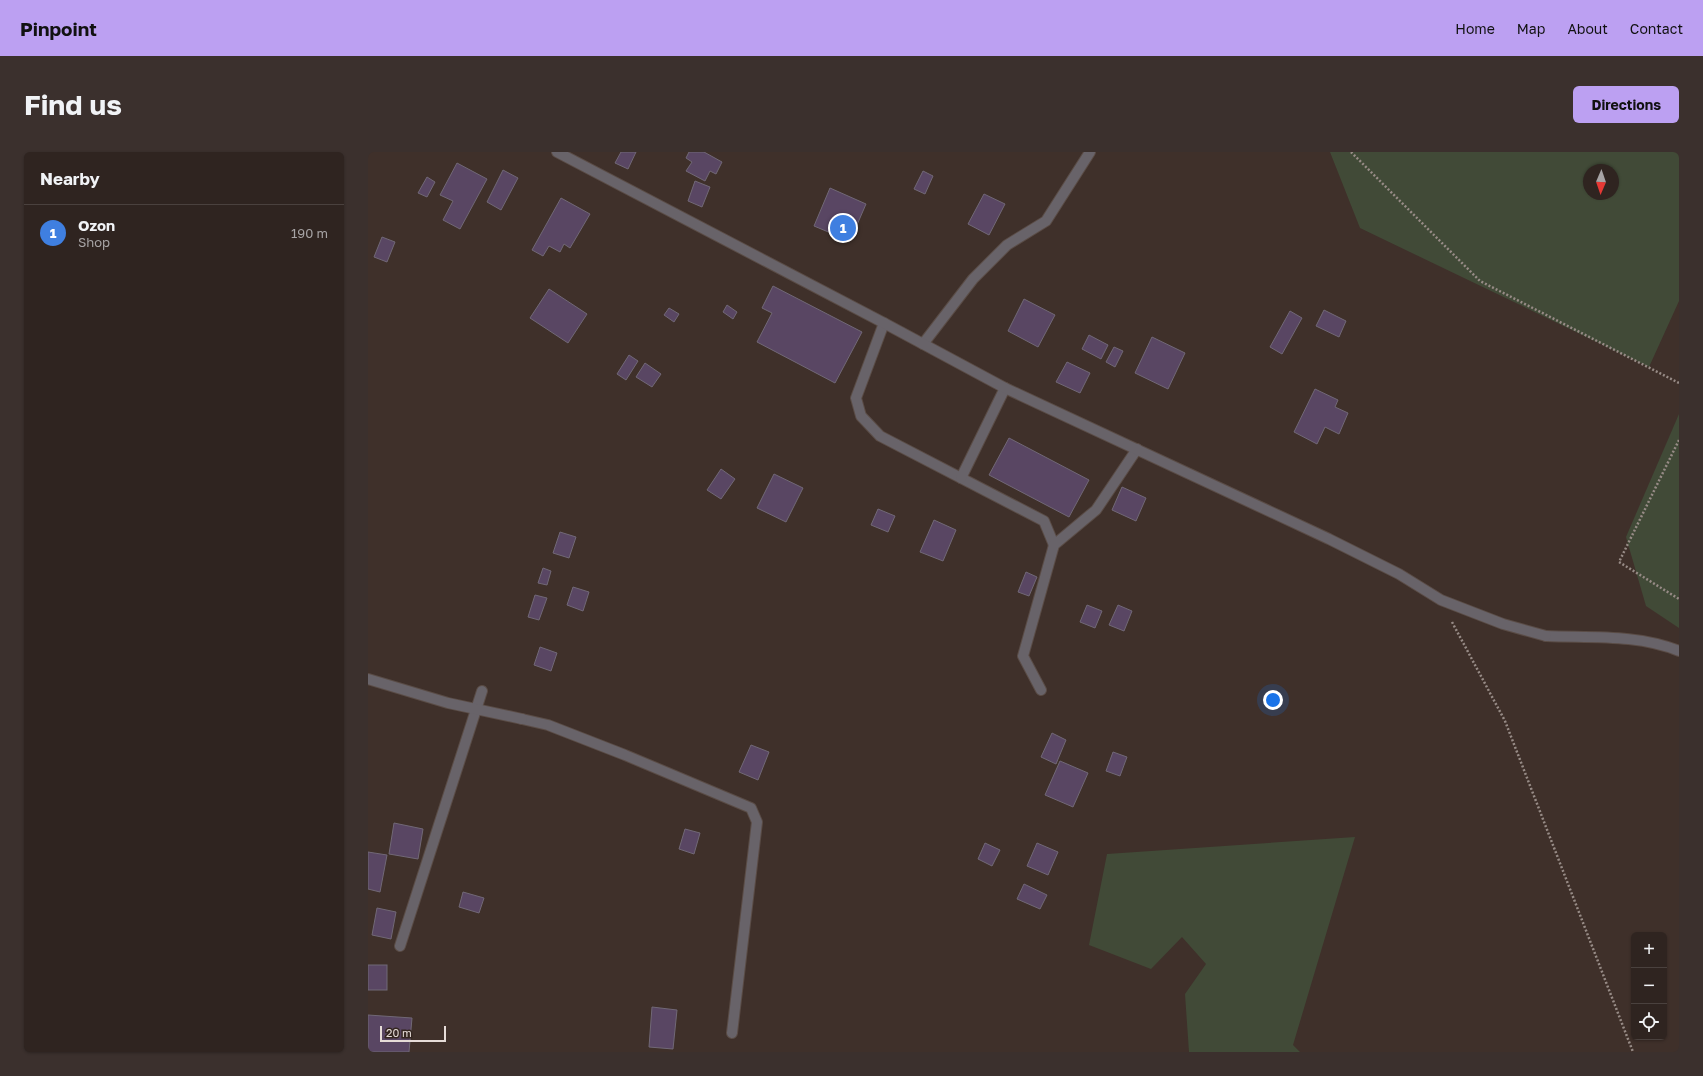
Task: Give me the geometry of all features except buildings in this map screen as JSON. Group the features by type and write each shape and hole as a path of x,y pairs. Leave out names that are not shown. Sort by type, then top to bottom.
{"street":[{"path":"557,152 1005,388 1399,574 1441,600 1503,624 1546,636 1648,641 1679,651"},
{"path":"922,344 973,279 1007,245 1046,221 1090,152"},
{"path":"884,323 856,398 861,416 880,436 1044,521 1054,545"},
{"path":"961,478 1005,388"},
{"path":"1041,690 1023,656 1054,545 1096,510 1137,449"},
{"path":"368,679 448,703 548,725 625,755 751,808 757,822 732,1033"},
{"path":"400,946 482,691"}],"path":[{"path":"1351,152 1480,281 1679,383"},
{"path":"1679,440 1619,562 1679,599"},
{"path":"1441,600 1504,721 1633,1052"}],"green space":[{"path":"1330,152 1679,152 1679,301 1649,367 1360,228"},
{"path":"1679,414 1679,628 1646,606 1626,537"},
{"path":"1355,837 1293,1045 1300,1052 1189,1052 1185,994 1206,964 1182,937 1151,969 1089,945 1107,854"}],"place":[{"name":"Ozon","path":"843,228"}]}
